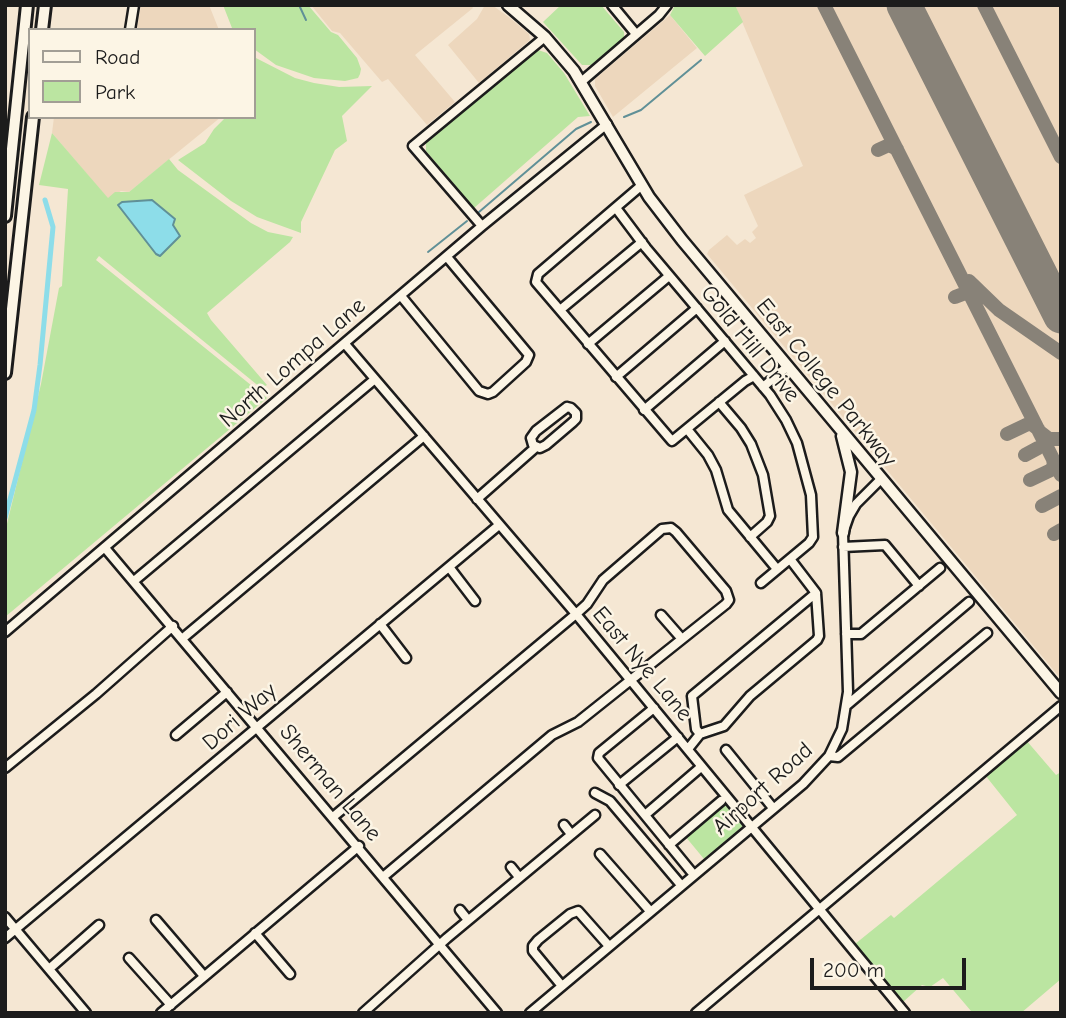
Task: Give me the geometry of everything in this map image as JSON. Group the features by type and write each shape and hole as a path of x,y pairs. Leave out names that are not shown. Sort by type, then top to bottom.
{"highway":[{"path":"5,216 27,5"},
{"path":"42,28 45,5"},
{"path":"5,373 33,119"}],"main road":[{"name":"East College Parkway","path":"508,5 545,37 581,82 642,186 682,240 1061,694"},
{"path":"841,432 851,472 843,533"}],"street":[{"path":"130,28 134,5"},
{"path":"612,5 636,34"},
{"path":"581,82 667,5"},
{"path":"482,226 413,146 545,37"},
{"name":"North Lompa Lane","path":"5,632 482,226 607,124"},
{"path":"642,186 536,276 536,282 671,441 754,376"},
{"name":"Gold Hill Drive","path":"617,208 669,276 763,387 786,420 797,443 811,495 813,537 761,583"},
{"path":"560,310 642,242"},
{"path":"401,296 479,391 488,394 493,392 526,362 529,355 447,257"},
{"path":"588,344 669,276"},
{"path":"616,377 697,308"},
{"path":"644,410 725,341"},
{"name":"East Nye Lane","path":"345,344 576,614 905,1013"},
{"path":"763,387 788,366"},
{"path":"134,581 375,379"},
{"path":"719,402 751,444 763,475 770,516 750,537"},
{"path":"477,499 536,447 546,445 573,422 576,414 571,408 563,409 536,431 531,439 536,447"},
{"path":"687,429 708,455 716,470 728,510 778,569"},
{"path":"183,638 424,436"},
{"path":"843,533 856,504 880,480"},
{"name":"Dori Way","path":"5,937 499,525"},
{"path":"333,817 576,614 587,604 603,580 664,528 671,527 675,531 728,595 726,604 575,723 552,735 383,877"},
{"name":"Airport Road","path":"530,1013 808,779 830,756 842,729 847,705 843,533"},
{"path":"844,547 885,545 919,586"},
{"name":"Sherman Lane","path":"105,548 359,846 497,1013"},
{"path":"688,749 700,734 724,726 750,696 817,640 820,633 816,593 790,559"},
{"path":"449,567 475,601"},
{"path":"846,634 861,634 940,568"},
{"path":"700,734 696,729 692,696 816,593"},
{"path":"847,705 969,602"},
{"path":"661,615 682,639"},
{"path":"380,624 406,658"},
{"path":"5,768 96,694 173,626"},
{"path":"830,756 838,757 987,633"},
{"path":"176,735 228,692"},
{"path":"696,1013 1061,706"},
{"path":"654,708 598,755 694,875"},
{"path":"620,785 678,737"},
{"path":"726,750 773,808"},
{"path":"645,816 701,767"},
{"path":"595,793 610,801 681,885"},
{"path":"669,845 721,800"},
{"path":"363,1013 468,920 596,815"},
{"path":"564,825 571,834"},
{"path":"161,1013 359,846"},
{"path":"600,854 650,911"},
{"path":"511,867 519,877"},
{"path":"460,910 468,920"},
{"path":"562,986 533,951 538,940 570,914 578,911 609,946"},
{"path":"5,917 86,1013"},
{"path":"156,919 204,976"},
{"path":"49,969 99,925"},
{"path":"255,933 290,974"},
{"path":"129,958 171,1004"}],"shaded area":[{"path":"141,5 209,5 218,28 137,28"},
{"path":"311,5 471,5 473,8 415,55 455,102 427,125 388,79 382,82 340,33 332,31"},
{"path":"485,5 492,5 510,18 529,34 530,40 479,83 448,45 477,19"},
{"path":"735,5 1061,5 1061,679 707,254 727,235 737,245 745,239 750,243 756,238 752,232 758,226 744,195 803,166"},
{"path":"670,15 697,48 613,117 595,86 595,79"},
{"path":"54,119 219,119 129,192 121,191 108,199 52,133"}],"green space":[{"path":"223,5 308,5 357,58 360,74 358,78 345,81 314,78 276,65 256,50 256,28 232,28"},
{"path":"561,5 601,5 624,32 624,38 591,65 582,65 543,22"},
{"path":"675,5 735,5 743,22 705,56 670,15"},
{"path":"538,50 547,53 564,73 590,116 578,117 474,208 426,151 426,143"},
{"path":"256,58 295,78 314,83 339,87 372,86 342,116 347,141 335,150 301,222 301,233 257,217 231,201 178,160 205,143 224,119 256,119"},
{"path":"52,133 108,198 115,192 129,192 169,159 178,170 251,223 268,232 293,237 207,313 267,385 261,388 99,256 96,260 267,398 5,617 5,532 41,384 59,288 62,286 68,189 39,185"},
{"path":"1026,740 1056,775 1061,772 1061,979 1021,1013 969,1013 971,1011 943,978 930,987 922,985 903,1002 855,944 891,915 894,918 1017,815 985,775"},
{"path":"724,803 743,826 704,859 685,836"}],"water":[{"path":"152,200 175,219 173,225 180,236 160,256 118,205 122,202"}],"waterway":[{"path":"299,5 306,20"},
{"path":"624,117 641,110 701,60"},
{"path":"479,212 576,129 591,122"},
{"path":"5,518 34,410 40,365 53,227 45,200"},
{"path":"428,252 467,221"}],"taxiway":[{"path":"824,5 1061,475"},
{"path":"984,5 1061,157"},
{"path":"878,150 889,145 897,149"},
{"path":"969,281 999,310 1061,353"},
{"path":"955,297 968,292 977,296"},
{"path":"1007,434 1028,424 1038,429"},
{"path":"1040,432 1049,439 1061,439"},
{"path":"1025,455 1038,448"},
{"path":"1030,480 1051,470 1053,459"},
{"path":"1042,506 1061,496"},
{"path":"1054,534 1061,530"}],"runway":[{"path":"904,5 1061,316"}]}
